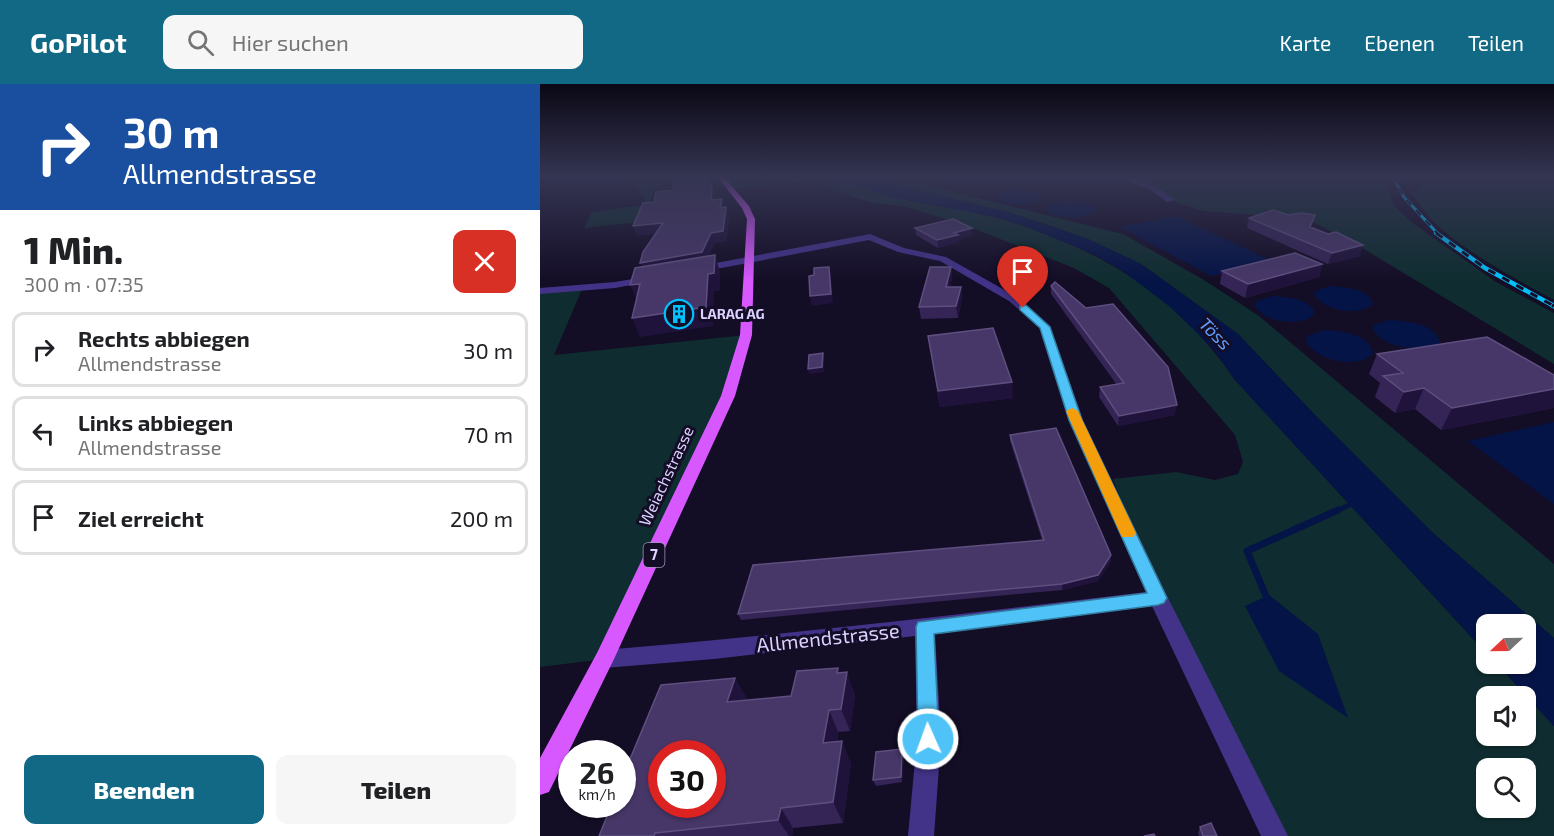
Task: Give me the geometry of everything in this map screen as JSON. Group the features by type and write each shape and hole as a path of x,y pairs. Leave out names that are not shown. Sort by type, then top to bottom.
{"main road":[{"name":"Weiachstrasse","path":"540,783 604,659 729,396 746,335 751,219 747,211"}],"street":[{"path":"693,271 750,258 870,237 901,250 943,259 1013,299 1045,327 1076,420 1158,598 1275,836"},
{"path":"540,291 615,285 662,277"},
{"name":"Allmendstrasse","path":"604,659 714,650 925,627 1158,598"},
{"path":"921,836 928,739 925,627"}],"green space":[{"path":"645,211 641,222 584,228 592,212"},
{"path":"920,211 966,211 1033,229 1067,243 1131,277 1187,323 1235,380 1476,642 1476,674 1506,674 1517,686 1476,686 1476,746 1536,746 1536,706 1554,726 1554,836 1275,836 1158,598 1113,479 1176,472 1215,480 1238,474 1243,462 1235,435 1109,288 1074,268 954,221"},
{"path":"1004,211 1031,211 1123,234 1204,280 1259,316 1554,564 1554,638 1536,622 1536,614 1526,614 1433,533 1238,334 1141,264 1088,239"},
{"path":"1204,211 1400,211 1414,224 1496,282 1554,313 1554,364 1354,243 1313,222 1287,217"},
{"path":"1425,211 1554,211 1554,300 1489,263 1456,241"},
{"path":"582,289 554,355 746,335 741,356 604,659 540,667 540,291"}],"water":[{"name":"Töss","path":"965,211 1008,212 1088,239 1141,264 1238,334 1433,533 1526,614 1476,614 1476,642 1235,380 1213,348 1169,306 1123,271 1096,255 1022,225"},
{"path":"1048,211 1094,211 1079,217 1064,217"},
{"path":"1176,216 1272,261 1211,276 1120,227"},
{"path":"1330,286 1361,292 1371,299 1373,304 1367,308 1351,311 1325,305 1314,294 1315,291"},
{"path":"1273,296 1305,302 1314,309 1314,315 1308,319 1291,322 1265,316 1255,305 1257,301"},
{"path":"1389,320 1419,324 1432,330 1440,341 1438,345 1421,348 1394,345 1379,337 1373,330 1374,325"},
{"path":"1324,330 1346,332 1360,337 1366,341 1373,353 1366,358 1348,362 1327,358 1311,348 1306,341 1307,336"},
{"path":"1554,422 1554,504 1468,441"},
{"path":"1269,595 1318,634 1348,718 1279,671 1245,606"},
{"path":"1536,622 1554,638 1554,726 1536,706 1536,686 1517,686 1506,674 1536,674"}],"building":[{"path":"639,211 725,211 723,231 711,233 702,252 640,263 643,252 663,223 633,226"},
{"path":"1270,211 1288,215 1302,213 1315,215 1310,227 1328,234 1336,232 1363,245 1332,253 1249,218"},
{"path":"953,219 972,228 954,233 958,235 937,240 915,228"},
{"path":"1295,253 1322,264 1248,284 1222,271"},
{"path":"715,255 714,273 708,274 706,307 632,318 640,284 630,285 635,268"},
{"path":"829,267 831,294 810,296 809,276 814,275 814,268"},
{"path":"930,267 951,267 946,287 961,287 956,306 919,307"},
{"path":"1055,282 1086,308 1113,304 1168,367 1177,405 1119,416 1100,387 1124,383 1051,286"},
{"path":"993,328 1012,382 938,391 928,336"},
{"path":"1487,337 1554,375 1554,389 1452,408 1424,388 1404,392 1383,376 1403,373 1377,354"},
{"path":"823,353 822,367 808,369 809,355"},
{"path":"1056,428 1111,555 1098,575 1062,584 738,614 753,565 1044,540 1010,435"},
{"path":"838,668 837,673 847,672 841,709 829,710 823,743 842,741 833,802 781,808 778,820 655,833 654,836 599,836 606,818 636,818 636,745 661,685 735,678 727,702 791,696 797,671"},
{"path":"902,749 901,777 873,780 876,752"},
{"path":"1211,823 1217,836 1203,836 1200,827"}],"waterway":[{"path":"1334,512 1354,503"},
{"path":"1266,596 1247,551 1338,510"}],"railway":[{"path":"1417,211 1438,234"},
{"path":"1436,233 1485,268 1554,306 1552,305"}],"slow traffic":[{"path":"1072,411 1128,533"}],"place":[{"name":"LARAG AG","path":"679,314"}],"route":[{"path":"928,739 925,627 1158,598 1069,404 1045,327 1023,308"}]}
